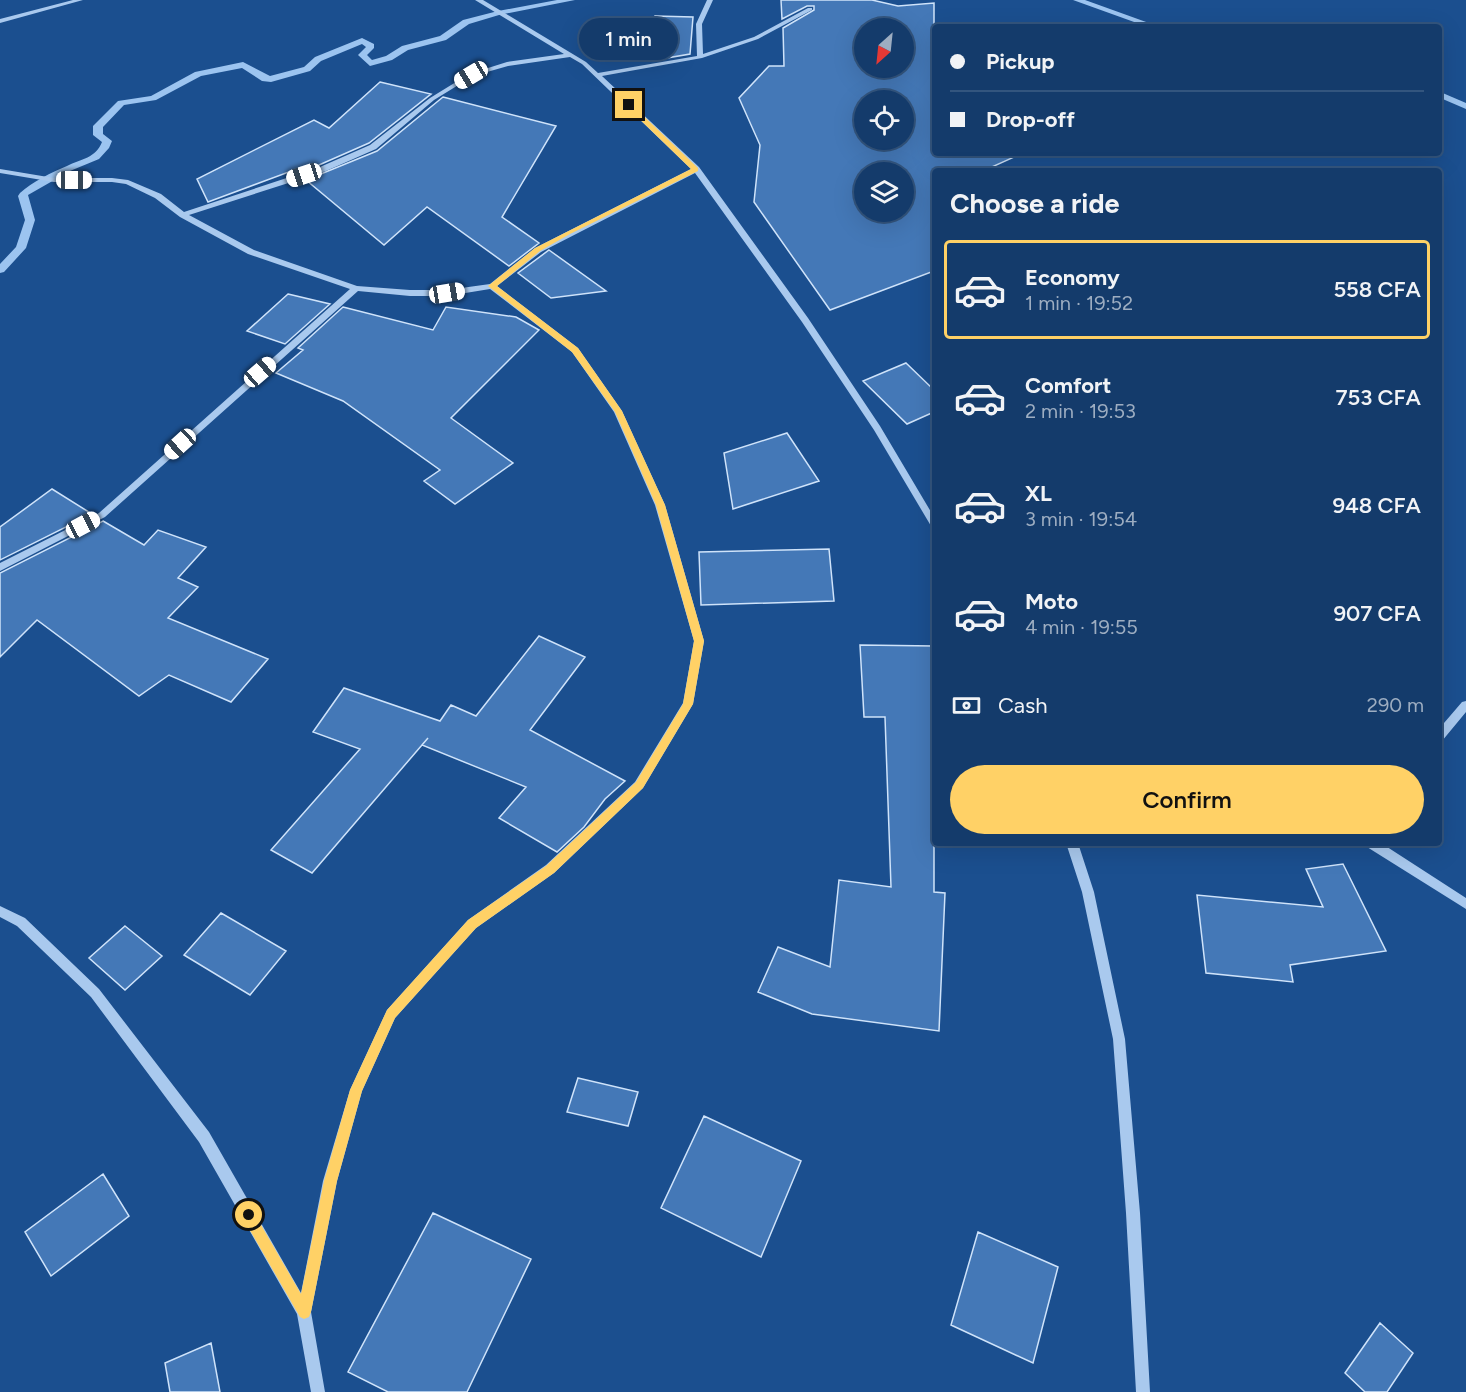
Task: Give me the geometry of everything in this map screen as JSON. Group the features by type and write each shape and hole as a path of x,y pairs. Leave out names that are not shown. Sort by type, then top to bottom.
{"street":[{"path":"0,21 80,0"},
{"path":"478,0 571,55 597,75 696,169 805,320 877,428 932,521"},
{"path":"700,57 699,24 710,0"},
{"path":"597,75 700,57 756,38 810,9"},
{"path":"183,214 323,169 373,147 432,99 471,75 507,64 571,55"},
{"path":"0,171 25,177 54,180 128,182 158,196 183,214 250,252 356,288 410,293 447,293 492,286 548,244 696,169"},
{"path":"304,1312 330,1181 356,1090 391,1014 472,924 550,869 639,785 688,704 699,641 660,505 618,411 575,350 492,286"},
{"path":"0,567 102,514 356,288"},
{"path":"1442,733 1466,705"},
{"path":"1073,846 1088,892 1119,1039 1133,1213 1143,1392"},
{"path":"1376,846 1466,904"},
{"path":"0,910 21,922 94,993 204,1137 304,1312 318,1392"}],"building":[{"path":"781,0 872,0 898,6 934,3 932,156 1016,156 990,168 932,168 932,272 830,310 754,202 760,145 739,98 769,66 784,66 783,28 814,10 814,6 807,6 782,19"},
{"path":"655,16 693,17 690,54 649,61"},
{"path":"380,82 431,94 369,143 319,165 297,172 294,170 208,202 197,179 314,120 329,128"},
{"path":"443,97 556,126 502,217 539,243 509,266 427,207 384,245 306,180 377,151"},
{"path":"549,250 606,291 551,298 518,273"},
{"path":"288,294 330,304 285,344 247,331"},
{"path":"343,307 433,330 446,307 516,317 539,330 451,418 513,463 455,504 424,481 440,470 343,401 276,373 303,350 298,348"},
{"path":"906,363 932,388 932,413 907,424 863,381"},
{"path":"787,433 819,481 733,509 724,453"},
{"path":"52,489 92,514 0,560 0,527"},
{"path":"103,521 144,545 158,530 206,547 178,578 198,587 168,618 268,659 231,702 169,675 139,696 37,620 0,657 0,573"},
{"path":"829,549 834,601 701,605 699,552"},
{"path":"539,636 585,657 530,730 625,781 605,799 584,827 557,852 499,818 526,787 422,745 428,738 312,873 271,850 360,749 313,732 344,688 440,721 451,705 476,716"},
{"path":"860,645 932,646 934,892 945,893 939,1031 812,1014 758,992 778,947 830,967 839,880 891,887 885,717 864,717"},
{"path":"1343,864 1386,951 1290,965 1293,982 1206,973 1197,895 1323,907 1306,869"},
{"path":"221,913 286,951 250,995 184,955"},
{"path":"125,926 162,956 125,990 89,958"},
{"path":"578,1078 638,1092 628,1126 567,1112"},
{"path":"704,1116 801,1161 761,1257 661,1208"},
{"path":"103,1174 129,1216 51,1276 25,1232"},
{"path":"433,1213 531,1259 467,1392 388,1392 348,1372"},
{"path":"978,1232 1058,1267 1033,1363 951,1325"},
{"path":"1380,1323 1413,1353 1387,1392 1365,1392 1345,1373"},
{"path":"211,1343 220,1392 170,1392 165,1363"}],"waterway":[{"path":"0,270 21,248 30,220 23,196 25,193 67,169 100,154 107,141 98,135 98,126 121,103 153,98 198,74 243,65 265,79 271,79 307,69 318,59 362,41 370,44 370,48 362,55 370,63 389,58 405,48 443,38 466,22 498,13 571,0"},
{"path":"1077,0 1147,24"},
{"path":"1442,96 1466,106"}],"route":[{"path":"249,1215 304,1312 330,1181 356,1090 391,1014 472,924 550,869 639,785 688,704 699,641 660,505 618,411 575,350 492,286 538,250 567,233 696,169 629,105"}]}
